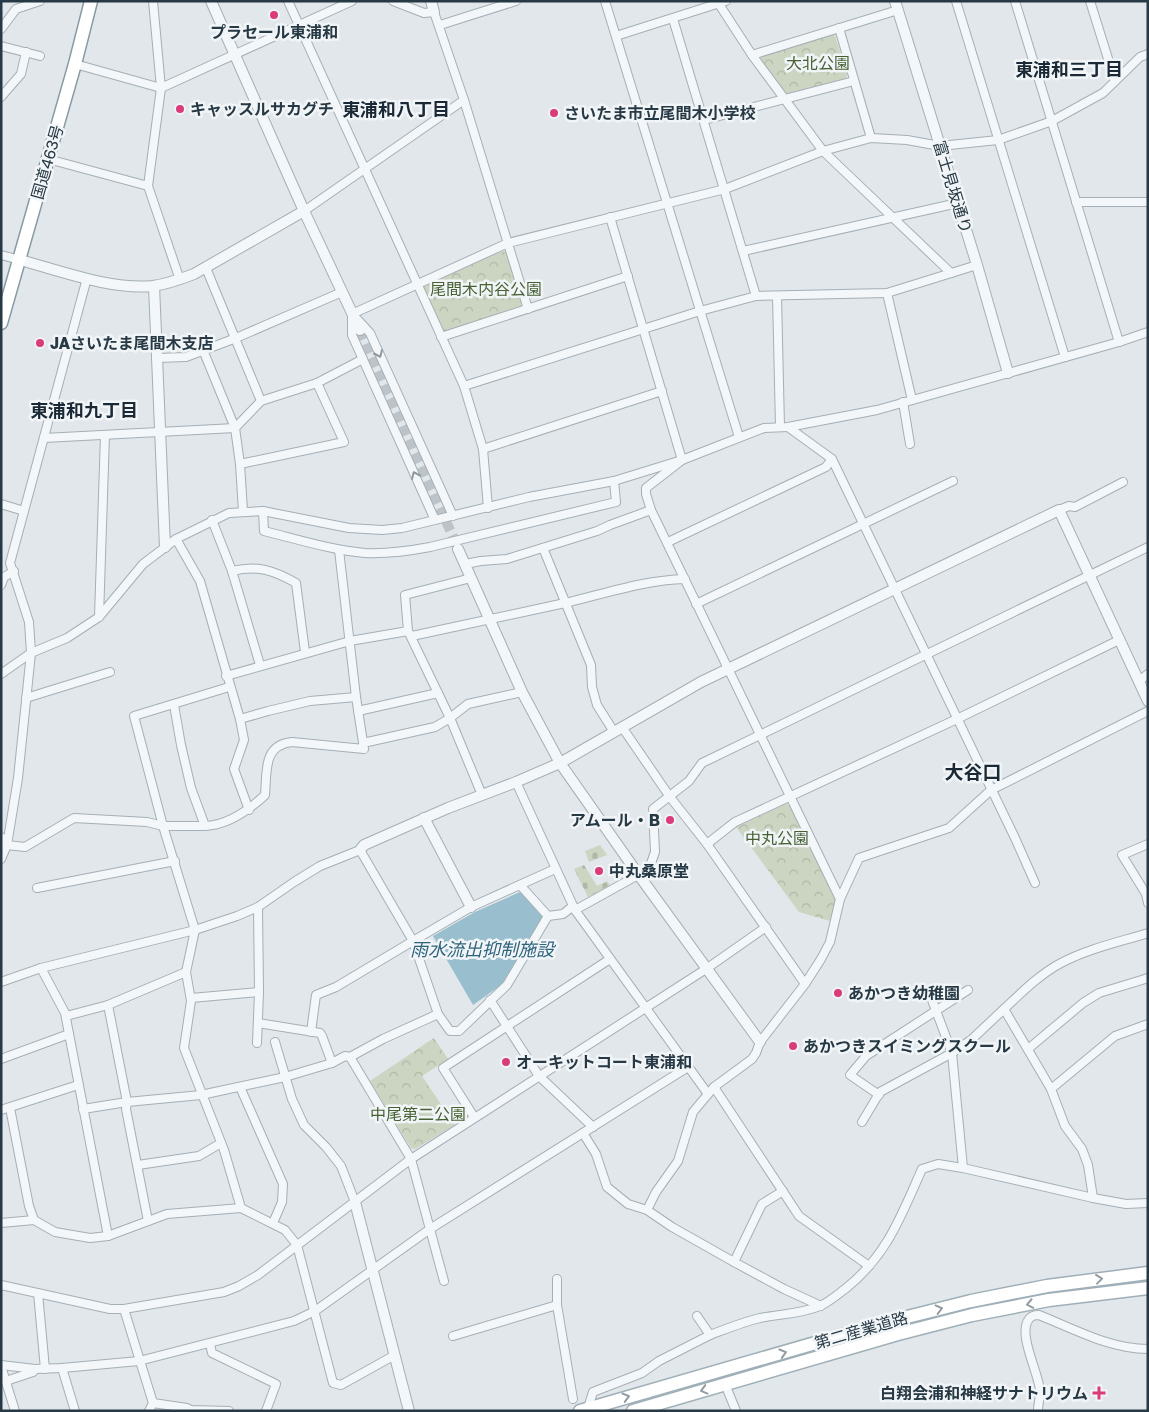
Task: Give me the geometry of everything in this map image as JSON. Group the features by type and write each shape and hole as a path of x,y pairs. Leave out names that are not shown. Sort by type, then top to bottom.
{"main road":[{"name":"国道463号","path":"1,323 75,64 91,1"},
{"name":"第二産業道路","path":"585,1410 895,1320 962,1303 1047,1286 1148,1273"},
{"name":"第二産業道路","path":"633,1411 972,1315 1049,1300 1148,1288"}],"street":[{"path":"1,29 16,9 40,1"},
{"path":"153,1 161,88 148,186 180,280"},
{"path":"210,1 304,211 360,330"},
{"path":"288,1 464,386 483,449 488,508"},
{"path":"75,64 161,88 352,1"},
{"path":"392,1 420,12 434,12"},
{"path":"431,1 464,100 528,308"},
{"path":"440,25 516,1"},
{"path":"605,1 739,438"},
{"path":"956,1 1065,357"},
{"path":"1015,1 1119,342"},
{"path":"1090,1 1115,81"},
{"path":"616,36 720,2 752,54 823,151 951,273"},
{"path":"752,54 839,28 897,6"},
{"name":"富士見坂通り","path":"897,6 977,265 1008,373"},
{"path":"672,19 756,296"},
{"path":"839,28 871,138"},
{"path":"1,46 40,56"},
{"path":"1,97 21,74 26,52"},
{"path":"352,314 508,243 725,189 823,151 871,138 907,140 940,146 998,140 1052,121 1103,93 1140,57 1148,54"},
{"path":"704,120 784,98 854,82"},
{"path":"1,255 120,285 154,286 180,280 206,268 304,211 464,100"},
{"path":"48,160 148,186"},
{"path":"1076,202 1148,202"},
{"path":"743,251 958,203"},
{"path":"610,217 682,460"},
{"path":"464,386 700,311 756,296 887,293 977,265"},
{"path":"206,268 261,401"},
{"path":"441,336 628,276"},
{"path":"1,859 7,844 18,778 31,653 29,622 10,563 88,278"},
{"path":"154,286 165,547"},
{"path":"157,358 186,357 236,338 342,292"},
{"path":"887,293 912,400"},
{"path":"777,296 784,427"},
{"path":"352,314 352,335 435,520"},
{"path":"352,314 370,333 453,516"},
{"path":"1,674 31,653 67,638 99,617 144,564 176,538 229,513 263,511 337,527 366,530 402,528 529,497 614,481 682,460 764,428 784,427 877,410 1119,342 1148,332"},
{"path":"203,350 235,428 240,464 243,511"},
{"path":"44,438 235,428 261,401 317,383 363,359"},
{"path":"240,464 344,442 317,383"},
{"path":"483,449 662,391"},
{"path":"903,402 910,444"},
{"path":"784,427 832,460 1035,883"},
{"path":"99,617 106,435"},
{"path":"682,460 646,488 651,510 840,899"},
{"path":"668,542 826,467 832,460"},
{"path":"263,511 264,531 340,550 383,553 430,547 616,502 614,481"},
{"path":"696,604 952,481"},
{"path":"1,982 41,968 195,930 258,907 320,866 360,850 364,845 424,818 560,763 729,668 1059,510 1069,506 1074,507 1123,482"},
{"path":"1,504 24,511"},
{"path":"465,564 507,559 597,531 610,524 651,510"},
{"path":"1059,510 1148,700"},
{"path":"212,520 232,571 260,665"},
{"path":"176,538 200,581 229,687 240,719 244,740 234,769 249,810"},
{"path":"548,916 564,914 648,869 655,852 653,809 689,781 702,762 1148,547"},
{"path":"543,548 591,666 592,687 597,706 707,844 805,984"},
{"path":"458,549 522,692 560,763 760,1042"},
{"path":"1,837 7,844 25,847 74,818 147,822 163,826 213,826 249,810 265,795 269,757 281,743 292,742 364,749 356,697 340,550"},
{"path":"232,571 248,568 264,569 281,574 296,583 305,652"},
{"path":"1,585 4,576 14,571"},
{"path":"471,578 405,595 410,633 450,718 482,795"},
{"path":"226,676 305,652 350,641 490,620 646,584 684,579"},
{"path":"707,844 735,822 957,719 1119,640"},
{"path":"26,698 110,672"},
{"path":"1139,681 1148,674"},
{"path":"229,687 134,716 163,826 195,930 186,972 191,998 184,1048 221,1143 241,1208"},
{"path":"363,744 435,727 468,704 522,692"},
{"path":"358,711 438,693"},
{"path":"240,719 310,701 356,697"},
{"path":"174,704 191,788 205,826"},
{"path":"647,1210 656,1192 678,1161 693,1112 714,1087 752,1059 760,1042 822,959 830,942 840,899 859,858 949,828 991,790 1148,711"},
{"path":"516,782 574,908 708,1094"},
{"path":"424,818 471,907"},
{"path":"1148,844 1122,855 1146,894 1148,903"},
{"path":"360,850 413,941 438,1014 450,1031 459,1032 507,985 548,916"},
{"path":"37,888 175,861"},
{"path":"311,1032 316,996 336,987 471,907 555,869"},
{"path":"520,885 548,916"},
{"path":"257,1043 259,992 258,907"},
{"path":"1,1285 97,1308 124,1309 224,1292 258,1275 411,1159 706,969 766,927"},
{"path":"862,1122 880,1092 952,1053 971,1040 1041,976 1060,963 1148,933"},
{"path":"474,1117 443,1068 610,959"},
{"path":"41,968 66,1016 108,1236"},
{"path":"66,1016 108,1005 186,972"},
{"path":"1028,1049 1083,1003 1099,993 1148,978"},
{"path":"879,1095 850,1075 866,1056 968,990"},
{"path":"191,998 259,992"},
{"path":"929,992 952,1053 963,1168"},
{"path":"490,1000 539,1076 593,1127"},
{"path":"108,1005 148,1221"},
{"path":"1004,1009 1051,1089 1066,1126 1082,1149 1088,1165 1093,1198"},
{"path":"350,1058 383,1039 438,1014"},
{"path":"258,1023 320,1033 332,1063"},
{"path":"1051,1089 1115,1036 1148,1024"},
{"path":"1,1060 69,1034"},
{"path":"275,1042 292,1099 304,1125 326,1147 341,1166 355,1202 409,1411"},
{"path":"83,1109 126,1102 201,1095 285,1077 332,1063 345,1056 350,1058 411,1159 444,1281"},
{"path":"15,1411 1,1366 45,1369 139,1361 294,1321 315,1311 430,1228 688,1067"},
{"path":"1,1110 78,1085"},
{"path":"240,1087 283,1184 282,1202 273,1223"},
{"path":"714,1087 799,1216 869,1266"},
{"path":"10,1108 29,1206 34,1220"},
{"path":"583,1133 596,1154 607,1187 628,1204 647,1210 672,1227 784,1290 821,1306"},
{"path":"138,1165 199,1156 221,1143"},
{"path":"585,1410 593,1392 642,1373 659,1361 710,1336 745,1322 821,1306 853,1282 884,1247 895,1228 922,1169 938,1164 1093,1198 1126,1204 1148,1203"},
{"path":"734,1262 762,1204 783,1191"},
{"path":"1,1223 34,1220 55,1232 90,1238 108,1236 167,1214 241,1208 285,1230 297,1245 334,1383 341,1385 377,1367 395,1355"},
{"path":"557,1279 557,1305 572,1398"},
{"path":"38,1293 45,1369"},
{"path":"453,1336 557,1305"},
{"path":"124,1309 153,1403 149,1411"},
{"path":"1038,1411 1040,1390 1026,1340 1026,1326 1029,1319 1033,1316 1040,1315 1108,1342 1132,1349 1148,1349"},
{"path":"697,1316 710,1336"},
{"path":"210,1344 212,1353 276,1384 266,1411"},
{"path":"62,1368 75,1411"},
{"path":"6,1381 33,1372 35,1369"},
{"path":"725,1384 736,1411"},
{"path":"153,1403 190,1410 230,1411"}],"green space":[{"name":"大北公園","path":"832,34 835,36 847,73 846,80 787,94 761,60 761,57"},
{"name":"尾間木内谷公園","path":"501,251 506,252 522,303 521,307 446,332 442,330 423,291 424,286"},
{"name":"中丸公園","path":"785,804 790,805 836,900 830,921 799,912 736,827"},
{"path":"600,845 607,855 589,862 585,851"},
{"path":"584,865 597,886 607,881 610,885 588,897 574,869"},
{"name":"中尾第二公園","path":"434,1038 448,1059 422,1076 455,1125 415,1149 411,1148 370,1081"}],"water":[{"name":"雨水流出抑制施設","path":"520,892 543,917 504,983 473,1005 433,936 475,912"}],"tunnel":[{"path":"360,330 458,548"}],"place":[{"name":"プラセール東浦和","path":"274,15"},
{"name":"キャッスルサカグチ","path":"180,109"},
{"name":"さいたま市立尾間木小学校","path":"554,113"},
{"name":"JAさいたま尾間木支店","path":"40,343"},
{"name":"アムール・B","path":"670,820"},
{"name":"中丸桑原堂","path":"599,871"},
{"name":"あかつき幼稚園","path":"838,993"},
{"name":"あかつきスイミングスクール","path":"793,1046"},
{"name":"オーキットコート東浦和","path":"506,1062"},
{"name":"白翔会浦和神経サナトリウム","path":"1099,1393"}],"district":[{"name":"東浦和三丁目","path":"1069,70"},
{"name":"東浦和八丁目","path":"396,110"},
{"name":"東浦和九丁目","path":"84,411"},
{"name":"大谷口","path":"973,772"}]}
